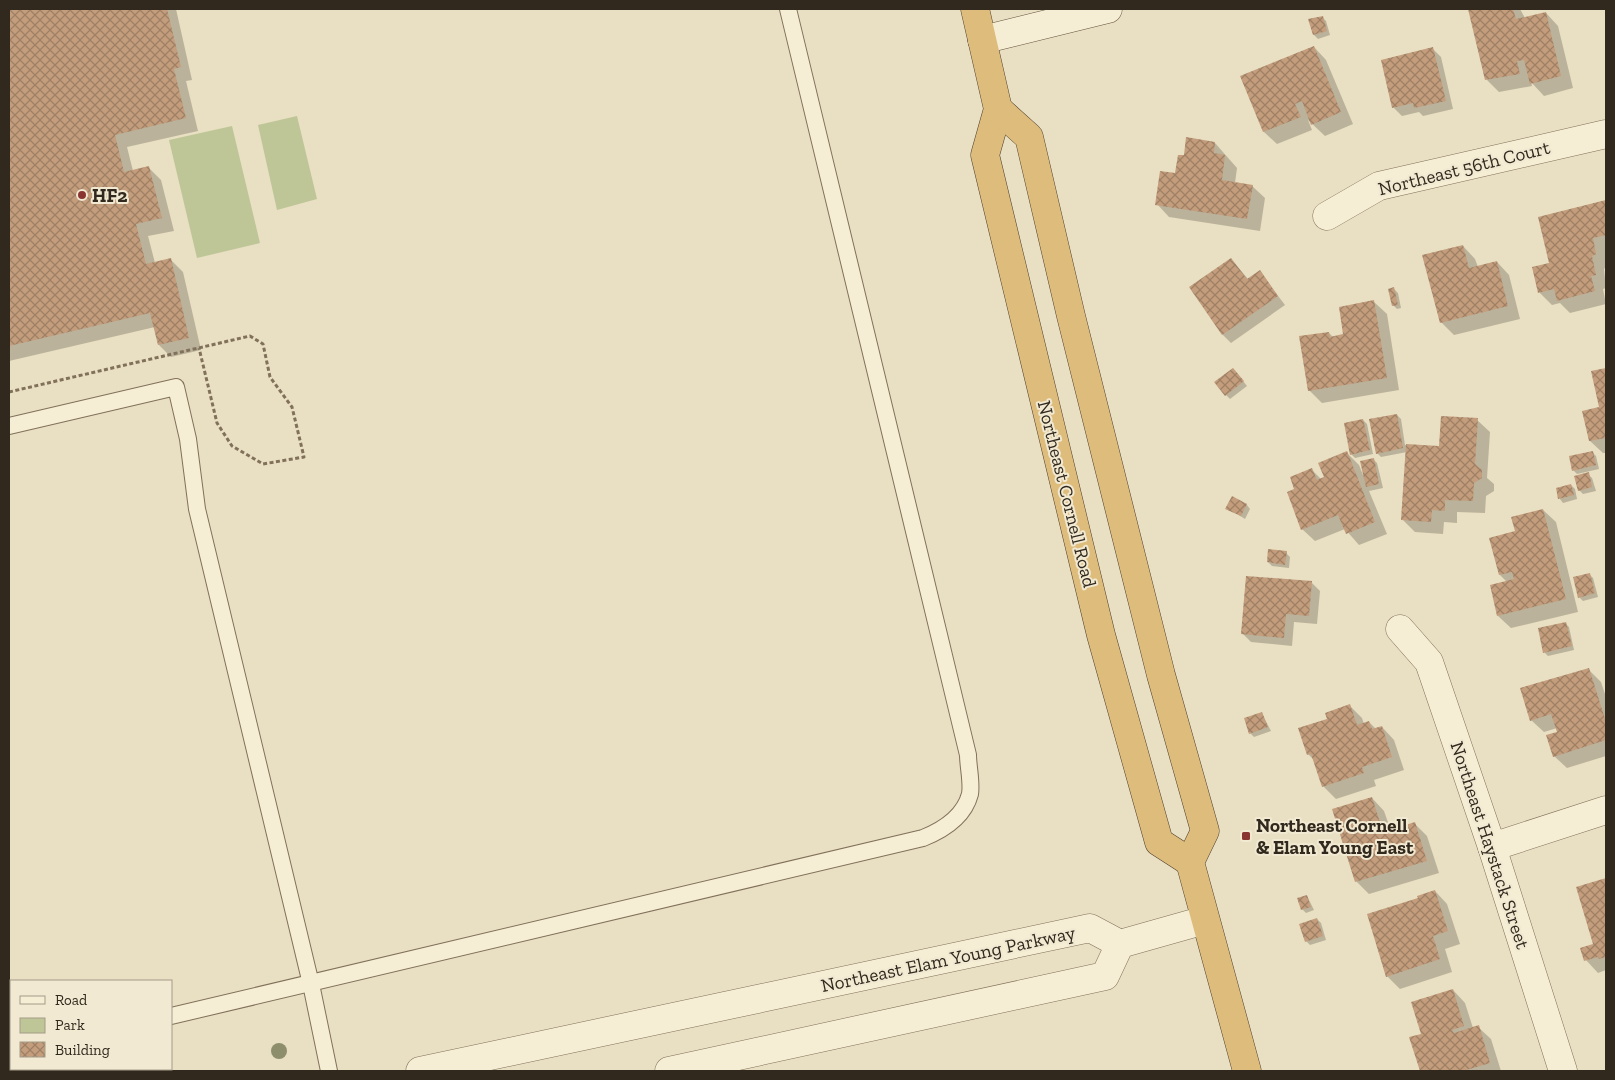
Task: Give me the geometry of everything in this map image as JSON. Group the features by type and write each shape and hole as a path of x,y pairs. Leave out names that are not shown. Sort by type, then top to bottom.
{"highway":[{"name":"Northeast Cornell Road","path":"975,9 998,109 985,155 1101,636 1159,842 1190,862"},
{"path":"998,109 1029,137 1071,316 1150,630 1205,830 1190,862 1247,1071"}],"street":[{"path":"982,40 1108,9"},
{"name":"Northeast 56th Court","path":"1327,216 1379,186 1606,134"},
{"name":"Northeast Haystack Street","path":"1400,629 1429,662 1492,847 1563,1071"},
{"path":"1492,847 1606,810"},
{"path":"669,1071 1105,976 1120,944 1205,920"},
{"name":"Northeast Elam Young Parkway","path":"420,1071 1090,928 1120,944"}],"lane":[{"path":"172,1016 923,838 943,829 960,813 970,793 968,755 788,9"},
{"path":"9,426 176,387 188,439 197,509 311,984 329,1071"}],"path":[{"path":"9,392 250,336 262,344 270,377 292,407 304,457 263,464 232,446 217,423 199,348"}],"green space":[{"path":"297,116 317,199 277,210 258,125"},
{"path":"232,126 260,243 197,258 169,140"}],"building":[{"name":"HF2","path":"9,9 167,9 181,67 174,69 186,118 115,135 124,172 149,166 162,218 136,224 146,264 171,258 189,338 158,345 150,313 9,346"},
{"path":"1468,9 1513,9 1516,19 1546,12 1561,76 1530,84 1524,60 1517,61 1520,74 1485,80"},
{"path":"1323,16 1327,31 1313,35 1308,19"},
{"path":"1314,46 1341,112 1311,125 1302,101 1295,104 1301,117 1263,132 1240,76"},
{"path":"1433,47 1446,101 1414,108 1413,103 1392,108 1381,60"},
{"path":"1186,137 1215,142 1214,153 1225,155 1222,180 1253,185 1247,219 1155,205 1160,171 1175,173 1178,155 1184,155"},
{"path":"1606,200 1606,235 1593,238 1596,254 1592,256 1596,275 1591,276 1595,291 1557,301 1554,289 1538,293 1532,267 1549,263 1538,217"},
{"path":"1463,245 1469,268 1497,261 1508,306 1440,323 1422,255"},
{"path":"1231,258 1247,279 1260,270 1278,296 1222,335 1189,287"},
{"path":"1394,287 1398,305 1392,306 1388,289"},
{"path":"1374,300 1387,378 1308,391 1299,336 1329,332 1330,337 1343,334 1339,307"},
{"path":"1233,368 1244,381 1225,396 1214,382"},
{"path":"1606,368 1606,438 1589,441 1582,411 1599,407 1591,371"},
{"path":"1397,414 1403,448 1376,454 1369,419"},
{"path":"1441,416 1478,418 1475,464 1482,470 1482,478 1474,483 1473,501 1445,500 1445,511 1432,510 1431,522 1401,520 1406,444 1439,446"},
{"path":"1363,419 1370,450 1350,455 1344,423"},
{"path":"1347,451 1375,522 1346,534 1338,515 1301,530 1287,492 1294,489 1290,477 1312,468 1317,480 1324,477 1318,463"},
{"path":"1593,451 1596,465 1572,471 1569,456"},
{"path":"1374,458 1379,484 1366,487 1360,461"},
{"path":"1589,472 1592,487 1578,491 1574,476"},
{"path":"1571,484 1574,495 1558,499 1556,488"},
{"path":"1232,496 1247,504 1241,516 1225,509"},
{"path":"1543,509 1566,599 1497,616 1490,585 1514,579 1512,572 1499,575 1489,538 1515,531 1511,517"},
{"path":"1268,549 1287,551 1285,565 1267,562"},
{"path":"1590,573 1595,593 1578,598 1573,577"},
{"path":"1246,576 1312,581 1309,616 1286,614 1284,638 1241,634"},
{"path":"1566,622 1572,646 1543,653 1538,628"},
{"path":"1589,668 1606,722 1606,740 1553,757 1546,735 1557,732 1551,714 1530,721 1520,688"},
{"path":"1350,704 1357,725 1369,721 1372,729 1382,726 1392,757 1362,767 1364,773 1322,787 1311,754 1307,755 1298,728 1327,719 1325,713"},
{"path":"1262,712 1268,727 1249,734 1244,718"},
{"path":"1372,797 1383,832 1415,822 1427,861 1355,882 1332,809"},
{"path":"1606,878 1606,957 1584,961 1580,948 1593,944 1576,887"},
{"path":"1435,890 1448,931 1433,936 1440,959 1386,977 1367,914 1418,898 1417,896"},
{"path":"1307,895 1311,907 1301,910 1297,898"},
{"path":"1317,918 1323,936 1305,942 1299,924"},
{"path":"1453,989 1464,1026 1452,1030 1454,1033 1479,1025 1490,1063 1463,1071 1420,1071 1409,1037 1421,1034 1411,1002"}],"place":[{"name":"HF2","path":"82,195"},
{"name":"Northeast Cornell & Elam Young East","path":"1246,836"}]}
